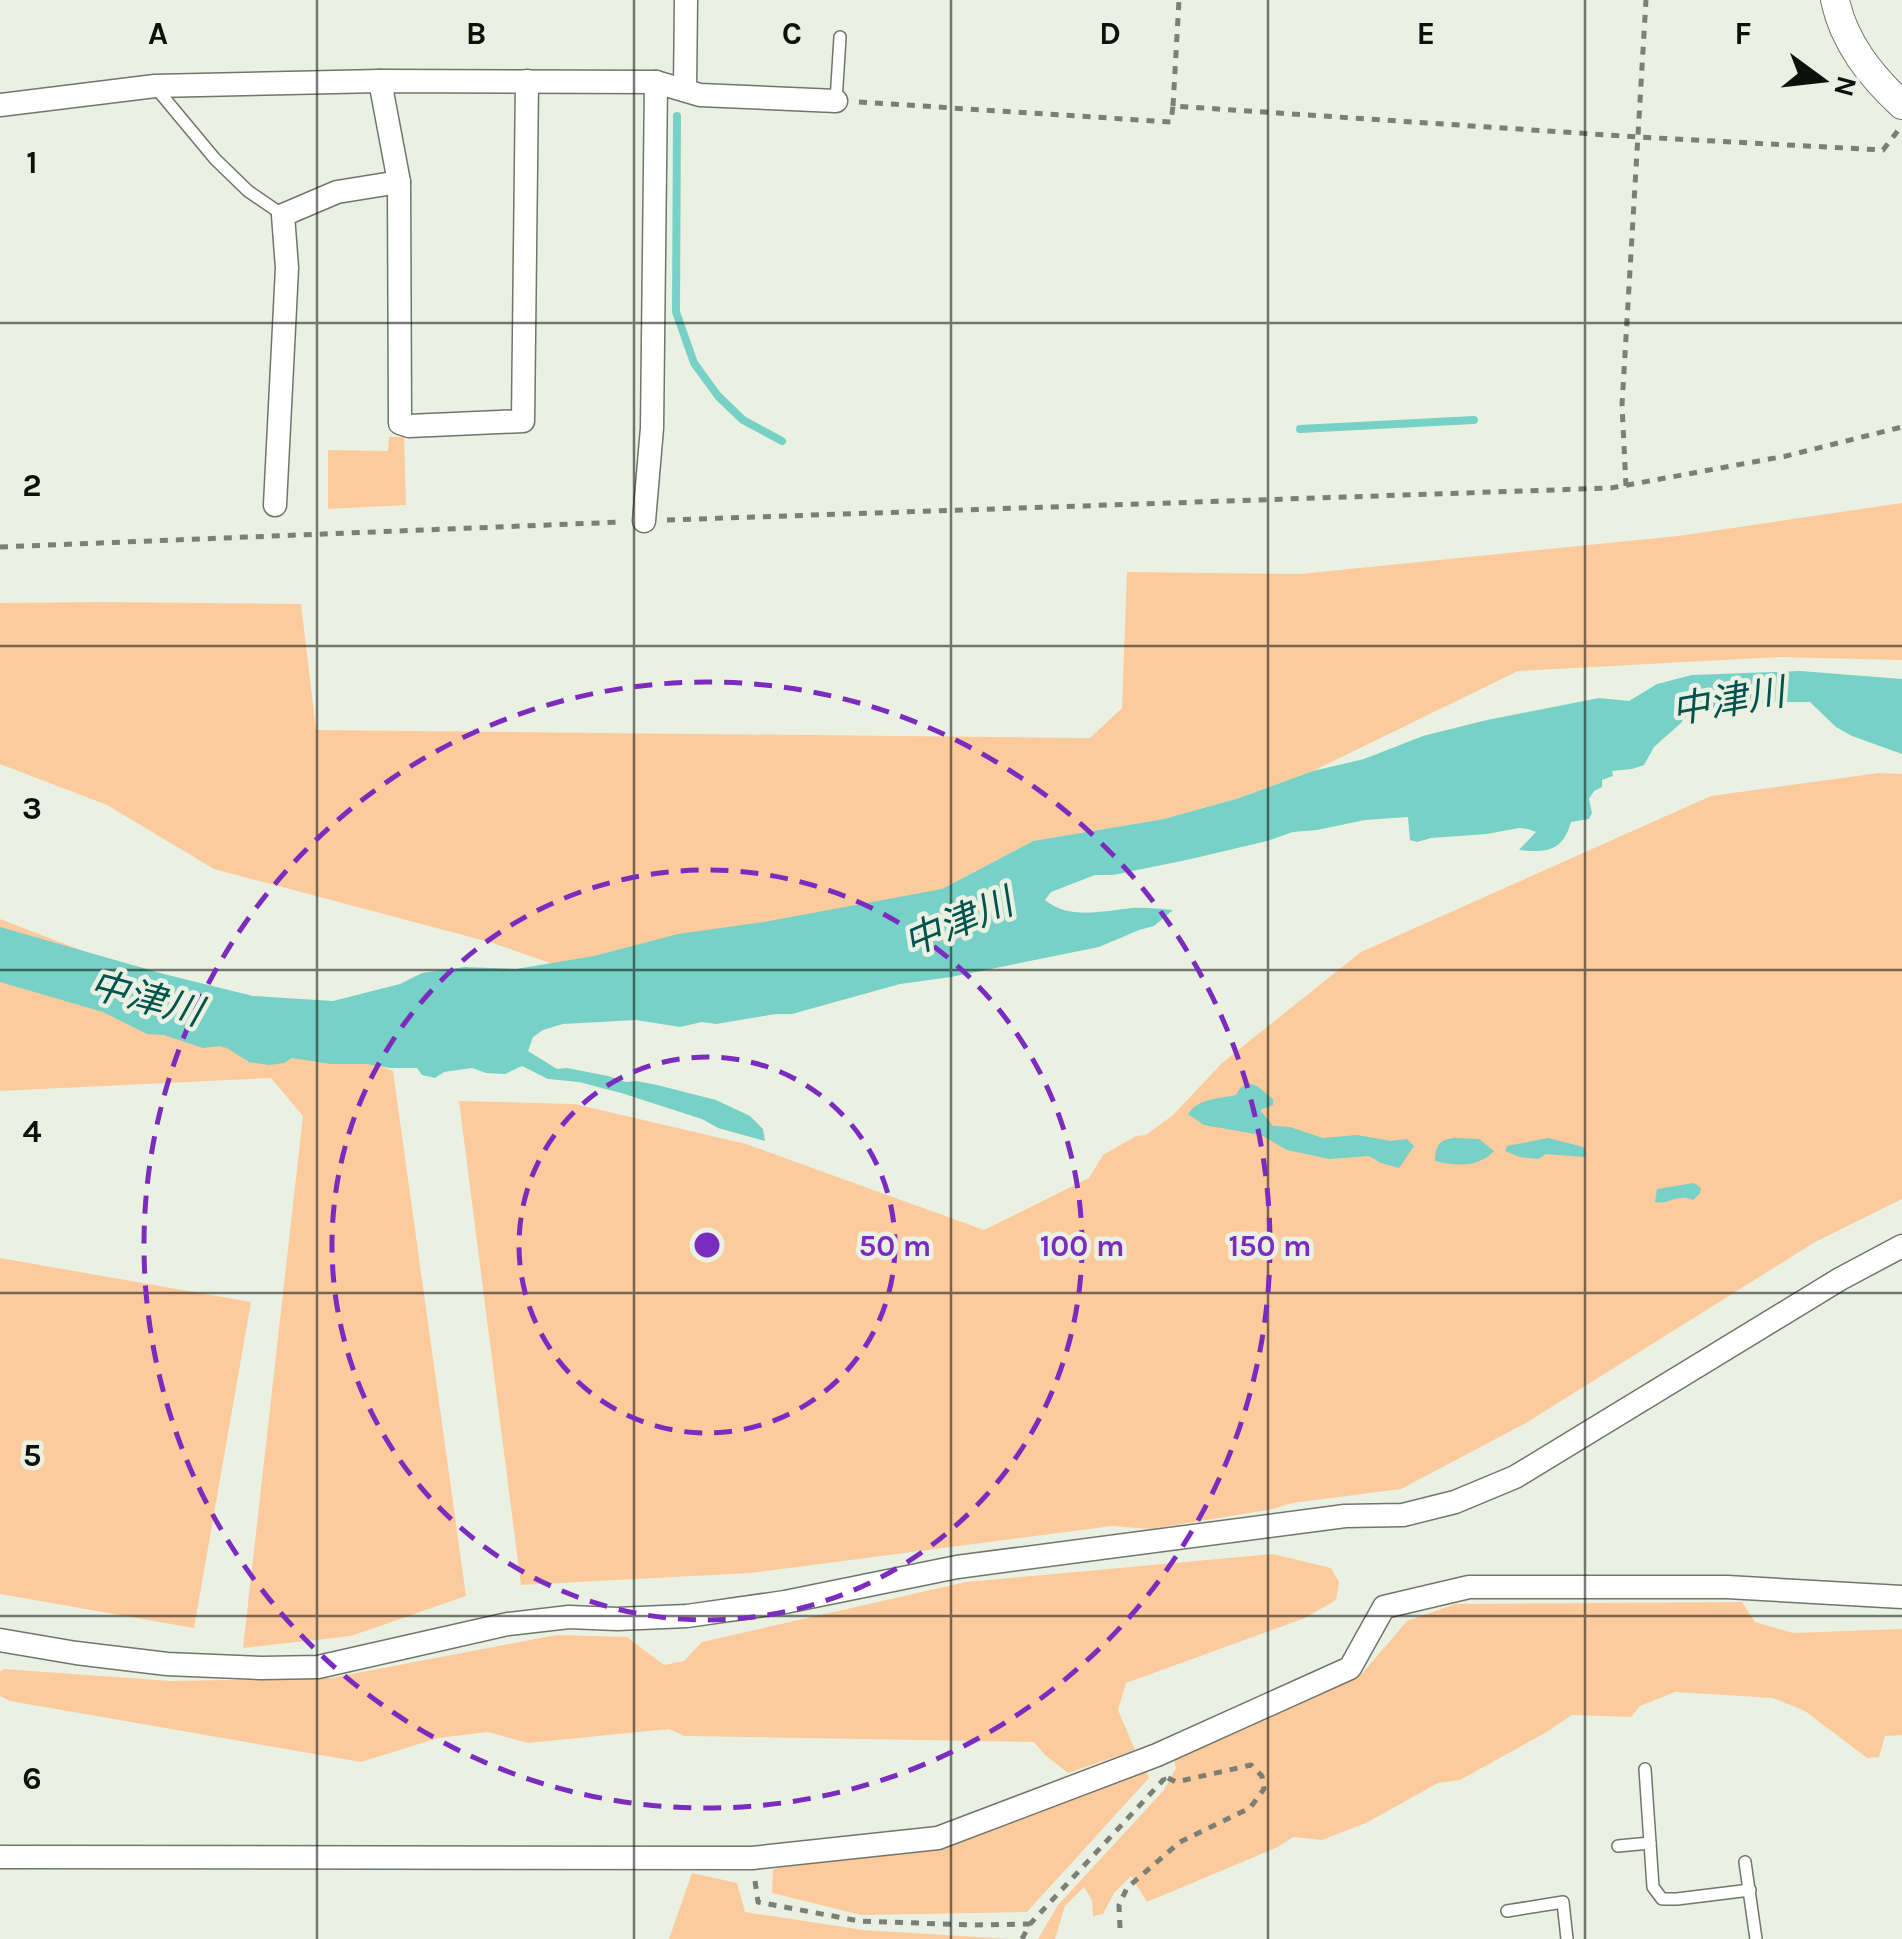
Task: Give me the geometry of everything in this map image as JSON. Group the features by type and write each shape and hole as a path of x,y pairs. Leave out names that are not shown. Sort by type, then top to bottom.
{"street":[{"path":"685,90 686,0"},
{"path":"1835,0 1855,50 1902,105"},
{"path":"0,105 155,86 380,81 656,82 700,95 836,101"},
{"path":"380,81 399,182 400,423 408,426 523,421 528,81"},
{"path":"644,521 652,428 656,82"},
{"path":"275,505 286,458 287,268 283,214 336,192 399,182"},
{"path":"0,1640 168,1664 318,1666 508,1624 568,1617 687,1616 784,1602 976,1564 1345,1516 1403,1514 1455,1502 1514,1477 1840,1279 1902,1246"},
{"path":"0,1857 752,1858 938,1838 1160,1766 1350,1668 1384,1607 1469,1587 1727,1587 1902,1598"}],"lane":[{"path":"836,101 840,37"},
{"path":"155,86 215,159 248,190 283,214"},
{"path":"1644,1769 1653,1887 1662,1899 1750,1890"},
{"path":"1618,1846 1650,1843"},
{"path":"1745,1862 1756,1939"},
{"path":"1507,1911 1563,1902 1567,1939"}],"path":[{"path":"836,101 1171,122 1178,0"},
{"path":"1626,486 1622,405 1646,0"},
{"path":"1173,106 1882,150 1902,125"},
{"path":"0,547 1611,488 1786,456 1902,427"},
{"path":"1120,1928 1119,1906 1127,1888 1180,1842 1250,1808 1264,1789 1262,1776 1251,1765 1176,1782 1160,1766"},
{"path":"1022,1939 1030,1924 1164,1779 1160,1766"},
{"path":"752,1858 758,1902 859,1921 1030,1924"}],"shaded area":[{"path":"389,437 404,437 406,505 328,509 328,450 388,451"},
{"path":"1902,503 1902,660 1779,657 1518,671 1313,771 1239,798 1164,819 1033,841 942,889 664,1003 493,943 214,869 107,805 0,764 0,603 301,604 316,730 1090,738 1122,708 1127,572 1300,574 1678,536"},
{"path":"1879,773 1902,774 1902,1199 1815,1242 1526,1423 1401,1489 1292,1503 1151,1529 1112,1526 751,1573 521,1585 459,1101 575,1104 746,1144 984,1230 1089,1178 1103,1155 1136,1136 1146,1135 1173,1115 1222,1063 1361,952 1711,796"},
{"path":"0,919 393,1071 466,1596 351,1636 243,1648 303,1116 271,1078 0,1091"},
{"path":"0,1258 251,1302 194,1628 0,1594"},
{"path":"1273,1554 1331,1568 1339,1582 1336,1600 1305,1618 1126,1683 1118,1710 1135,1750 1068,1773 1034,1742 684,1736 669,1729 528,1743 488,1732 438,1738 361,1762 10,1701 0,1696 0,1672 4,1669 171,1681 331,1678 556,1635 627,1637 664,1665 684,1661 702,1642 966,1582"},
{"path":"1742,1602 1755,1622 1793,1633 1902,1629 1902,1735 1885,1736 1879,1757 1867,1758 1805,1711 1773,1698 1675,1692 1640,1706 1631,1717 1572,1715 1460,1780 1438,1783 1366,1823 1322,1840 1293,1837 1278,1847 1147,1902 1131,1876 1114,1893 1103,1914 1093,1916 1092,1900 1084,1887 1065,1906 1055,1939 1038,1939 1058,1905 1164,1790 1176,1768 1174,1760 1360,1676 1407,1621 1455,1604"},
{"path":"1146,1770 1149,1778 1027,1912 861,1915 772,1893 773,1869 945,1843"},
{"path":"692,1873 737,1883 745,1912 863,1930 1010,1939 669,1939"}],"water":[{"name":"中津川","path":"1800,671 1902,679 1902,754 1836,727 1810,702 1714,709 1684,718 1654,747 1644,765 1612,771 1613,776 1602,780 1602,787 1589,799 1589,819 1571,822 1563,839 1546,850 1519,850 1536,832 1519,828 1417,842 1410,840 1408,817 1293,832 1191,859 1095,875 1051,892 1045,900 1075,912 1173,910 1154,926 1099,947 900,984 792,1014 680,1027 636,1020 563,1024 533,1037 528,1051 557,1069 657,1085 716,1100 750,1116 763,1129 765,1141 621,1093 548,1079 522,1066 505,1074 472,1068 444,1072 435,1078 422,1075 417,1068 292,1058 269,1065 249,1062 227,1048 203,1048 164,1035 147,1034 103,1012 0,982 0,927 253,996 333,1001 400,984 422,973 465,967 516,969 594,956 678,934 942,889 1033,841 1164,819 1239,798 1313,771 1364,759 1423,736 1487,720 1599,698 1629,701 1657,684 1692,675"},
{"path":"1248,1083 1273,1099 1273,1105 1260,1110 1273,1126 1323,1138 1357,1135 1391,1141 1407,1139 1414,1146 1399,1168 1369,1156 1329,1159 1287,1150 1261,1135 1204,1125 1188,1114 1203,1102 1236,1095"},
{"path":"1454,1138 1479,1139 1494,1151 1466,1164 1435,1161 1439,1144"},
{"path":"1548,1138 1583,1147 1586,1153 1584,1157 1546,1154 1538,1159 1505,1151 1507,1146"},
{"path":"1694,1183 1701,1188 1693,1200 1655,1202 1657,1189"}],"waterway":[{"path":"677,116 676,312 694,363 718,396 743,420 782,441"},
{"path":"1300,429 1474,420"}]}
